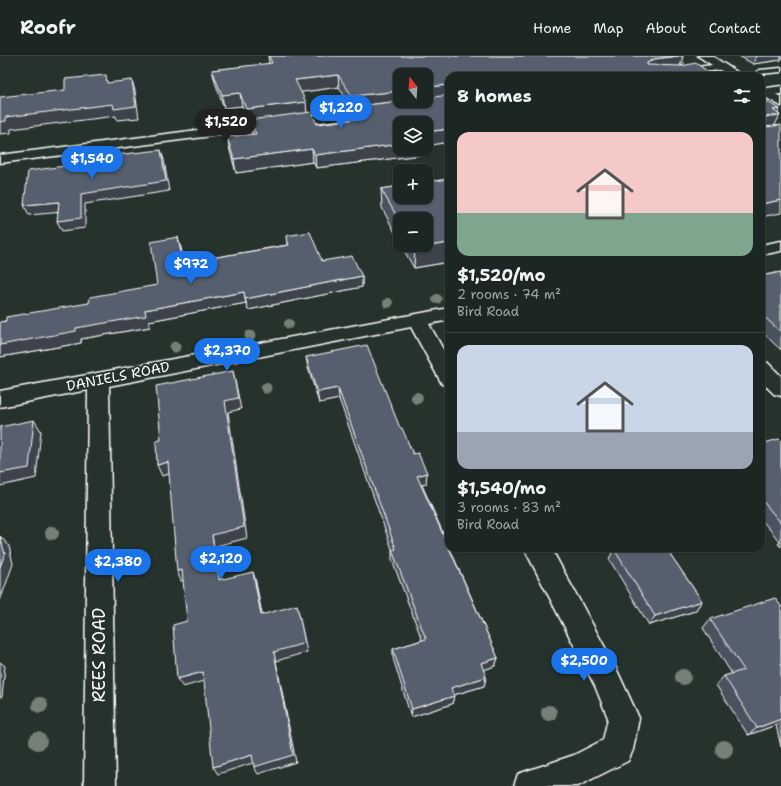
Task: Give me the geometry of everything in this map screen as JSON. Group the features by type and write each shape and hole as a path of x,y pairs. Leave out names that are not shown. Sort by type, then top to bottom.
{"street":[{"path":"704,56 730,72"},
{"path":"683,72 722,67"},
{"path":"765,91 781,90"},
{"path":"765,92 781,102"},
{"path":"0,159 402,108"},
{"path":"765,249 781,246"},
{"name":"DANIELS ROAD","path":"0,398 445,315"},
{"path":"418,320 445,371"},
{"path":"765,372 781,389"},
{"name":"REES ROAD","path":"98,380 100,786"},
{"path":"530,786 580,769 617,750 624,718 540,552"}],"lane":[{"path":"760,72 781,70"}],"building":[{"path":"269,56 678,56 654,59 647,63 647,65 682,66 696,63 709,72 445,72 445,85 433,86 433,68 393,68 393,92 352,96 338,75 295,80 306,102 246,109 240,93 222,95 212,70 272,63"},
{"path":"106,75 107,83 132,80 136,106 114,109 113,104 6,117 6,121 0,122 0,97 65,90 65,79"},
{"path":"445,96 445,130 433,131 433,116 393,116 393,145 315,155 312,149 234,159 227,137 256,134 250,120 311,112 317,124 365,118 358,106 393,102 393,108 433,108 433,97"},
{"path":"765,100 780,109 773,110 780,115 765,117"},
{"path":"765,117 766,127 781,125 781,200 765,203"},
{"path":"161,150 166,181 81,194 81,218 57,221 59,202 24,205 28,171 88,163 88,158"},
{"path":"445,180 445,244 433,245 433,212 394,212 381,189 393,187 393,204 433,204 433,181"},
{"path":"310,232 322,261 352,256 362,276 245,299 244,292 145,310 146,316 76,328 76,331 0,345 0,322 6,321 6,317 89,303 90,297 157,285 151,242 178,237 182,258 210,254 211,258 289,245 286,236"},
{"path":"781,272 781,332 765,318 765,275"},
{"path":"367,345 400,428 402,428 413,454 418,453 427,473 417,476 445,539 445,552 451,552 498,658 481,663 486,677 451,688 454,696 412,709 393,649 426,639 392,550 396,549 338,388 317,392 306,357"},
{"path":"233,371 238,398 225,401 244,527 212,535 219,580 253,572 261,615 297,605 305,643 274,652 293,755 254,767 252,755 213,767 203,672 177,679 173,625 187,621 182,570 177,571 168,462 157,465 156,441 161,440 156,386"},
{"path":"34,420 29,468 0,473 0,427"},
{"path":"779,439 781,441 781,523 765,504 765,443"},
{"path":"0,536 5,554 0,567"},
{"path":"616,552 669,552 702,601 655,616"},
{"path":"775,598 781,606 781,719 757,728 724,676 744,670 710,619"}]}
